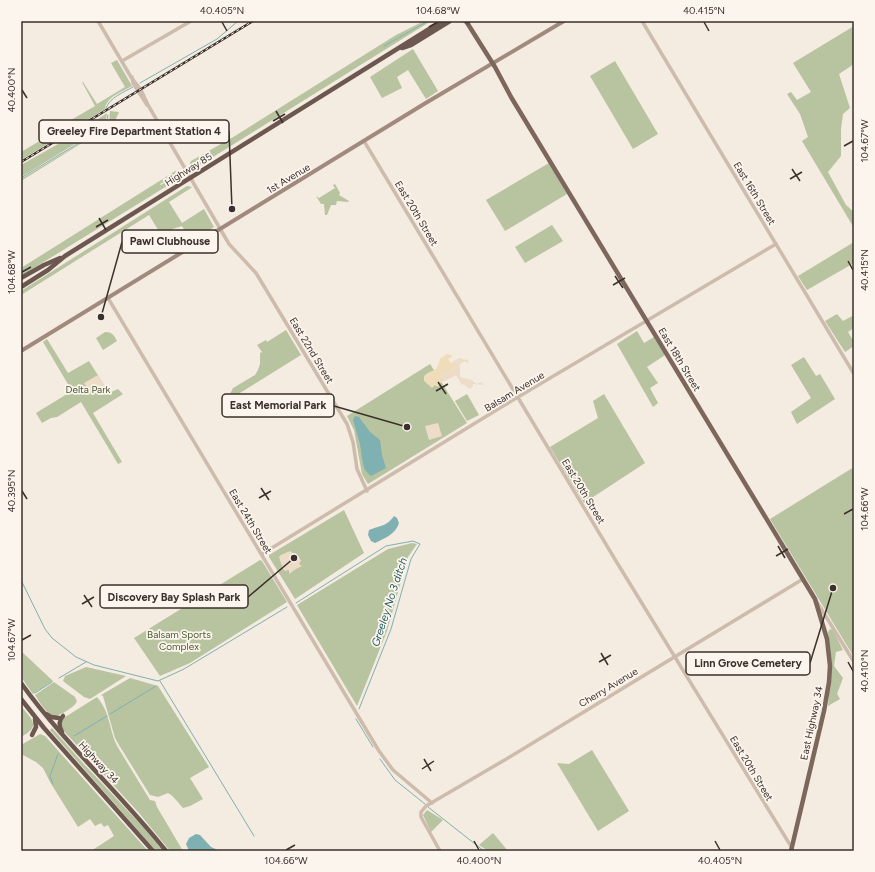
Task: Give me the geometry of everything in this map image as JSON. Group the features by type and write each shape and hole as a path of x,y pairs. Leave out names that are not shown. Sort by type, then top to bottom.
{"highway":[{"name":"Highway 85","path":"21,287 48,270 65,256 442,21"},
{"path":"396,49 411,45 450,21"},
{"name":"Highway 85","path":"21,280 44,265 65,256"},
{"name":"Highway 34","path":"21,683 66,739 132,811 166,851"},
{"name":"Highway 34","path":"21,699 52,737 153,851"},
{"path":"31,712 37,724 34,733 45,733 52,737"},
{"path":"43,712 51,717 61,717 59,724 66,739"}],"main road":[{"name":"1st Avenue","path":"21,351 364,141 564,21"},
{"name":"East 18th Street","path":"466,22 493,63 511,98 815,599"},
{"name":"East Highway 34","path":"791,850 828,691 829,660 825,629 815,599"}],"street":[{"name":"East 22nd Street","path":"98,21 131,77 141,90 148,105 221,229 233,248 256,273 347,424 353,442 357,469 367,491"},
{"path":"122,61 191,21"},
{"name":"East 16th Street","path":"642,21 854,374"},
{"name":"East 20th Street","path":"364,141 791,850"},
{"name":"Balsam Avenue","path":"262,554 518,398 776,244"},
{"name":"East 24th Street","path":"108,298 383,756 399,776 432,802"},
{"name":"Cherry Avenue","path":"440,851 420,814 422,810 432,802 803,579"},
{"name":"East 18th Street","path":"815,599 854,662"},
{"path":"825,629 832,626"}],"green space":[{"path":"426,21 383,47 427,21 431,21 197,167 191,167 191,161 235,136 396,35"},
{"path":"854,26 854,64 839,74 850,108 843,114 841,129 841,156 828,172 846,205 854,212 854,228 802,141 808,137 800,114 787,94 791,92 797,100 811,92 793,63"},
{"path":"413,49 438,91 426,99 408,70 397,77 402,88 382,98 370,77"},
{"path":"117,60 132,86 111,98 105,109 21,160 21,152 43,139 42,137 95,106 82,82 97,104 125,87 111,63"},
{"path":"615,61 658,134 633,149 590,76"},
{"path":"110,111 119,112 114,123 21,181 21,179 105,128 109,122"},
{"path":"107,113 105,124 101,128 21,177 21,165 74,135"},
{"path":"549,163 567,194 505,231 486,200"},
{"path":"177,170 173,176 160,184 161,185 180,173 180,178 21,276 21,268"},
{"path":"335,184 340,193 339,195 349,201 337,201 336,205 331,205 327,215 325,215 324,204 321,204 316,196 319,198 335,188 333,185"},
{"path":"187,186 192,187 169,202 182,223 204,209 214,227 191,241 182,226 160,233 149,215 21,295 21,291"},
{"path":"552,225 563,241 525,263 515,247"},
{"path":"854,242 854,263 807,290 798,276"},
{"path":"837,314 843,321 854,315 854,328 848,332 854,342 854,346 845,352 825,321"},
{"path":"286,330 301,355 222,404 223,395 229,396 233,388 255,375 258,370 260,364 260,353 262,352 257,345 266,340 267,342"},
{"path":"637,331 644,343 654,337 665,355 647,367 658,383 650,388 658,403 653,407 617,344"},
{"path":"105,332 112,334 117,341 103,350 96,338"},
{"name":"Delta Park","path":"47,339 68,373 89,361 109,393 118,389 123,394 93,413 122,462 118,464 81,402 57,417 51,418 42,423 36,413 72,391 43,342"},
{"path":"804,357 816,376 820,374 835,399 797,424 791,412 811,398 791,365"},
{"path":"430,364 467,423 368,484 362,474 354,430 347,416"},
{"path":"467,394 479,415 467,421 455,401"},
{"path":"604,394 645,463 584,503 550,447 598,418 593,401"},
{"path":"854,467 854,657 770,519"},
{"path":"344,510 364,553 295,599 269,555"},
{"path":"412,543 417,544 408,557 387,631 357,706 297,605 388,549"},
{"name":"Balsam Sports Complex","path":"260,560 287,602 190,663 160,676 134,638"},
{"path":"830,629 833,630 843,650 836,652 834,666 843,678 837,694 840,699 828,706 831,667 828,632"},
{"path":"21,651 53,681 33,694 21,677"},
{"path":"86,667 126,676 90,699 84,697 63,681 65,676"},
{"path":"130,678 158,686 209,767 190,778 203,799 190,806 183,808 175,798 168,793 158,797 150,795 115,738 103,696 101,695"},
{"path":"54,682 75,697 77,702 66,711 56,716 51,715 46,710 35,695"},
{"path":"97,697 107,715 117,746 150,800 155,801 183,851 170,851 139,813 62,729 62,719"},
{"path":"21,706 32,720 33,726 31,730 21,737"},
{"path":"52,728 163,851 156,851 50,730"},
{"path":"40,734 45,736 148,851 91,851 114,836 108,825 104,827 101,823 95,826 90,819 78,827 43,768 36,762 21,754 21,745"},
{"path":"592,750 629,811 598,831 557,763 569,764"},
{"path":"427,810 443,820 431,832 423,815"},
{"path":"493,833 508,851 488,851 479,845"}],"sand":[{"path":"447,354 453,356 448,359 451,363 457,361 454,367 442,375 445,381 441,382 438,387 435,385 432,388 424,381 424,376 436,369 440,359"}],"shaded area":[{"path":"460,358 465,360 467,359 469,362 467,363 465,361 460,364 460,377 471,380 477,384 482,382 484,385 473,384 470,389 463,384 462,385 456,375 445,381 442,375 454,367 457,361 452,362"},
{"path":"98,375 105,387 92,395 84,383"},
{"path":"438,423 442,436 429,440 425,426"},
{"path":"290,551 299,557 301,561 299,564 302,566 289,574 289,570 285,571 283,569 279,557"}],"water":[{"path":"355,416 359,417 370,432 380,440 386,468 371,476 365,470 363,464 360,444 353,420"},
{"path":"394,516 397,518 399,523 398,527 390,535 375,543 371,541 368,535 369,530 386,524"},
{"path":"196,834 200,835 211,847 220,851 189,851 186,844 189,838"}],"waterway":[{"name":"Greeley No 3 ditch","path":"140,83 217,39 238,21"},
{"path":"384,46 426,22"},
{"path":"106,108 113,98 133,87"},
{"path":"21,178 102,129 106,125 108,115"},
{"name":"Greeley No 3 ditch","path":"296,603 386,546 413,541 420,544 411,559 391,629 359,709"},
{"path":"21,580 45,629 52,638 76,657 94,665 158,681 184,669 287,607"},
{"path":"59,678 86,662"},
{"path":"160,681 254,836"},
{"path":"35,693 52,682"},
{"path":"110,714 156,686"},
{"path":"74,736 107,716"},
{"name":"Greeley No 3 ditch","path":"356,719 373,747"},
{"path":"53,784 50,776 58,754"},
{"name":"Greeley No 3 ditch","path":"380,759 395,780 425,804"},
{"name":"Greeley No 3 ditch","path":"428,807 484,851"}],"railway":[{"path":"21,162 253,21"}],"place":[{"name":"Greeley Fire Department Station 4","path":"232,209"},
{"name":"Pawl Clubhouse","path":"101,317"},
{"name":"East Memorial Park","path":"407,427"},
{"name":"Discovery Bay Splash Park","path":"294,558"},
{"name":"Linn Grove Cemetery","path":"833,588"}]}
